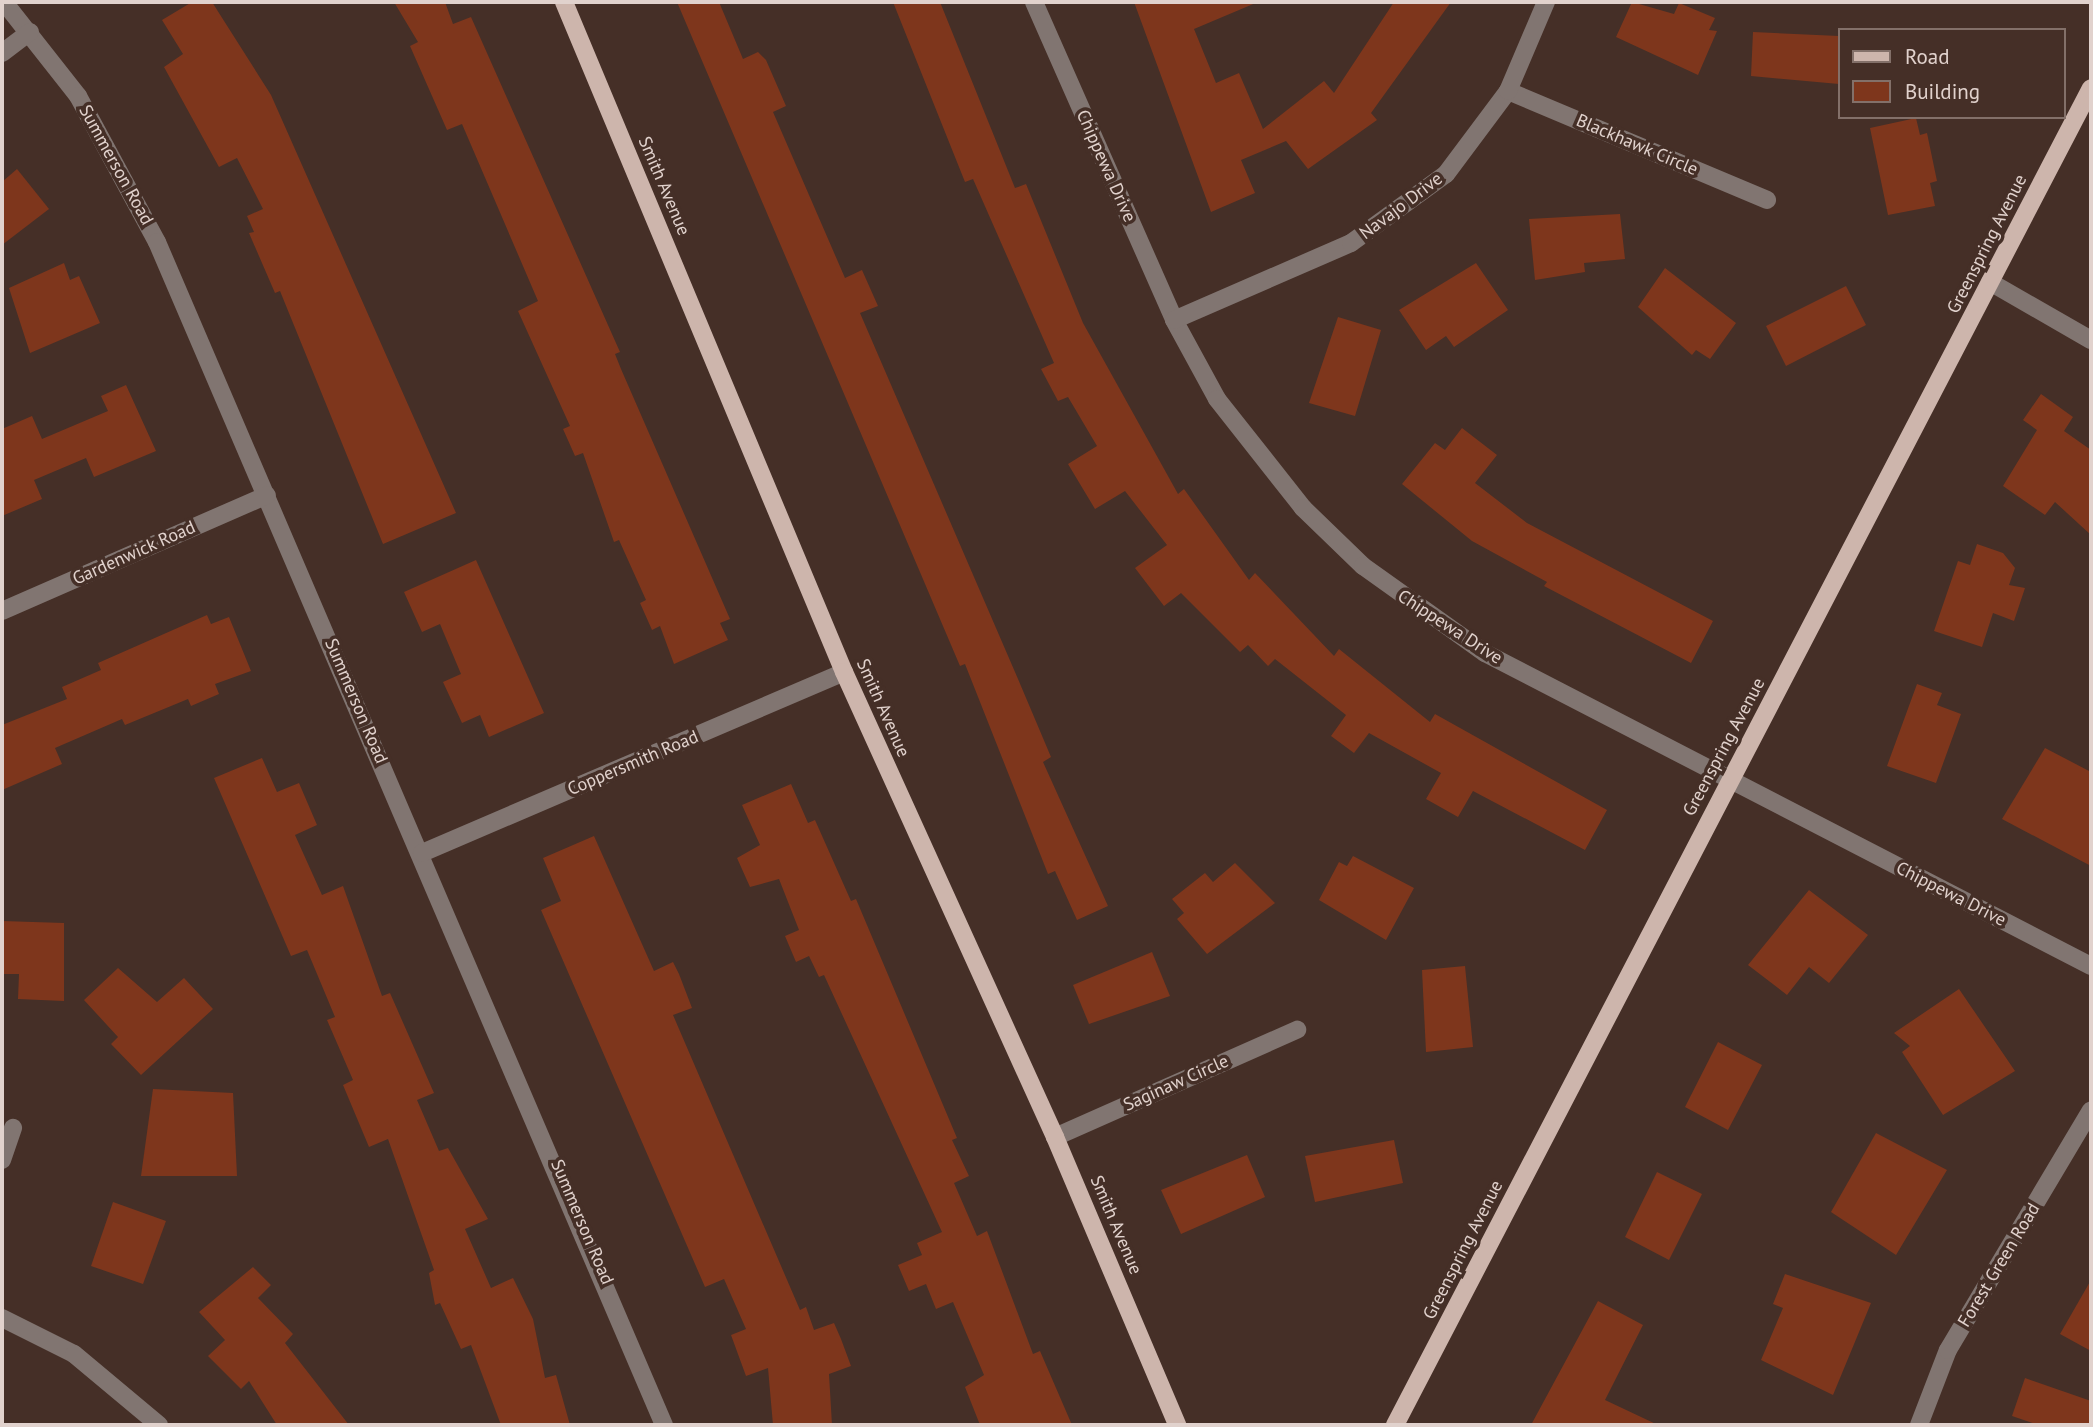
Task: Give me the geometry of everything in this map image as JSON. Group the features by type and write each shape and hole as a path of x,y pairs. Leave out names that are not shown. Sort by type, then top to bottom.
{"main road":[{"name":"Smith Avenue","path":"564,2 844,672 1055,1136 1177,1425"},
{"name":"Greenspring Avenue","path":"1395,1425 2091,88"}],"street":[{"name":"Summerson Road","path":"4,2 30,32 125,174 422,853 664,1425"},
{"name":"Chippewa Drive","path":"1034,2 1174,320 1253,448 1363,566 1485,653 1729,782 2091,966"},
{"name":"Navajo Drive","path":"1174,320 1351,243 1403,209 1476,140 1508,91 1546,2"},
{"path":"2,53 30,32"},
{"name":"Blackhawk Circle","path":"1508,91 1767,200"},
{"path":"1990,282 2091,340"},
{"name":"Gardenwick Road","path":"2,611 267,495"},
{"name":"Coppersmith Road","path":"422,853 844,672"},
{"name":"Saginaw Circle","path":"1055,1136 1297,1030"},
{"name":"Forest Green Road","path":"1919,1425 1948,1350 2091,1110"},
{"path":"2,1160 13,1128"},
{"path":"2,1318 74,1354 159,1425"}],"building":[{"path":"192,2 212,2 271,95 456,513 383,544 280,291 275,293 249,233 254,232 247,216 263,209 237,158 219,167 164,67 183,54 162,20"},
{"path":"394,2 445,2 453,24 471,17 620,352 615,354 621,369 730,619 720,623 728,640 674,664 660,626 652,630 640,603 646,600 619,540 614,542 583,453 575,456 563,429 570,426 518,311 538,301 462,124 447,130 410,46 418,42"},
{"path":"677,2 719,2 743,59 758,52 766,60 786,106 773,112 845,278 862,270 878,306 860,313 1051,757 1043,762 1108,906 1077,920 1055,871 1048,874 965,664 960,666"},
{"path":"893,2 940,2 1015,188 1026,184 1083,323 1178,494 1184,489 1249,580 1255,573 1334,656 1339,649 1430,722 1435,714 1607,810 1585,850 1473,791 1458,817 1426,799 1441,773 1369,733 1354,753 1331,736 1346,715 1275,659 1268,666 1248,645 1240,652 1181,593 1164,606 1135,568 1167,545 1125,491 1095,509 1068,464 1097,446 1068,397 1058,401 1041,369 1054,363 973,179 965,182"},
{"path":"1134,2 1258,2 1194,29 1216,83 1239,73 1263,129 1324,81 1334,93 1394,2 1451,2 1371,113 1377,120 1308,169 1286,141 1241,160 1255,193 1211,212"},
{"path":"1632,2 1674,14 1679,3 1715,18 1709,30 1717,31 1698,75 1616,37"},
{"path":"1753,32 1838,36 1838,84 1751,76"},
{"path":"1916,119 1920,135 1927,133 1937,181 1930,183 1935,206 1888,215 1870,128"},
{"path":"17,169 49,209 2,245 2,182"},
{"path":"1620,214 1625,259 1584,263 1585,272 1535,280 1529,219"},
{"path":"64,263 70,280 79,276 100,323 30,353 9,288"},
{"path":"1476,263 1508,310 1454,347 1446,336 1426,350 1399,310"},
{"path":"1665,268 1736,323 1710,359 1696,350 1692,355 1638,307"},
{"path":"1846,286 1866,325 1786,366 1766,326"},
{"path":"1338,317 1381,330 1355,416 1309,403"},
{"path":"126,385 156,451 94,477 86,458 34,480 42,499 2,516 2,429 32,416 42,439 108,411 101,396"},
{"path":"2041,394 2073,417 2064,431 2091,450 2091,535 2055,502 2045,515 2003,486 2037,430 2023,420"},
{"path":"1462,428 1497,455 1475,483 1527,523 1713,621 1691,663 1544,586 1547,582 1472,541 1402,484 1435,443 1445,450"},
{"path":"1977,544 2003,553 2015,568 2009,585 2025,588 2014,621 1993,613 1982,647 1934,631 1958,561 1970,565"},
{"path":"476,560 544,713 489,737 480,715 462,723 443,682 461,674 440,624 422,632 404,592"},
{"path":"207,615 211,624 229,617 251,671 215,684 219,694 191,706 188,699 125,725 122,719 55,748 62,764 2,790 2,725 67,699 62,687 101,670 98,663"},
{"path":"1917,684 1942,693 1937,705 1961,714 1936,783 1887,766"},
{"path":"2045,748 2091,772 2091,866 2002,819"},
{"path":"262,758 277,792 299,783 317,825 295,835 322,895 343,886 382,996 390,993 434,1093 417,1100 439,1151 448,1148 488,1219 465,1229 491,1288 513,1278 533,1319 545,1378 556,1375 570,1425 501,1425 471,1345 461,1349 440,1303 435,1305 429,1273 434,1270 388,1139 369,1147 343,1085 353,1080 327,1020 335,1017 307,950 291,956 214,778"},
{"path":"791,784 808,823 815,820 851,901 856,899 957,1138 952,1140 969,1176 954,1183 977,1236 987,1231 1033,1354 1040,1351 1072,1425 980,1425 965,1387 984,1375 953,1302 936,1309 926,1284 909,1291 898,1265 922,1255 917,1243 942,1232 824,975 819,977 809,956 796,962 785,936 799,930 779,879 750,887 737,858 760,845 742,805"},
{"path":"594,836 654,971 673,962 679,974 692,1008 673,1015 800,1310 806,1307 814,1330 834,1323 841,1339 851,1366 829,1374 832,1425 773,1425 768,1368 746,1376 731,1335 746,1329 724,1279 705,1287 541,910 561,901 543,858"},
{"path":"1353,856 1414,888 1386,940 1319,900 1339,862 1347,866"},
{"path":"1235,863 1275,903 1207,954 1177,919 1184,913 1172,899 1205,873 1213,882"},
{"path":"1809,890 1868,935 1829,983 1809,967 1787,995 1748,965"},
{"path":"2,921 64,923 64,1001 18,999 19,974 2,974"},
{"path":"1152,952 1170,996 1089,1024 1073,985"},
{"path":"1465,966 1473,1047 1426,1052 1422,970"},
{"path":"118,968 157,1002 184,978 213,1009 141,1075 111,1044 118,1037 84,1000"},
{"path":"1959,989 2015,1071 1943,1115 1902,1052 1910,1046 1894,1033"},
{"path":"1718,1042 1762,1065 1728,1130 1685,1107"},
{"path":"153,1089 233,1093 237,1176 141,1176"},
{"path":"1876,1133 1947,1170 1896,1255 1831,1212"},
{"path":"1394,1140 1403,1183 1315,1202 1305,1156"},
{"path":"1247,1155 1265,1197 1181,1234 1161,1190"},
{"path":"1657,1172 1702,1194 1669,1260 1625,1237"},
{"path":"113,1202 166,1221 143,1284 91,1266"},
{"path":"253,1267 271,1285 258,1298 293,1334 285,1343 349,1425 277,1425 249,1381 241,1389 208,1356 225,1340 199,1312"},
{"path":"1785,1274 1871,1303 1833,1395 1761,1360 1783,1308 1773,1304"},
{"path":"2091,1280 2091,1351 2060,1334"},
{"path":"1598,1301 1643,1325 1605,1400 1658,1425 1531,1425"},
{"path":"2025,1378 2091,1401 2091,1425 2038,1425 2012,1416"}]}
